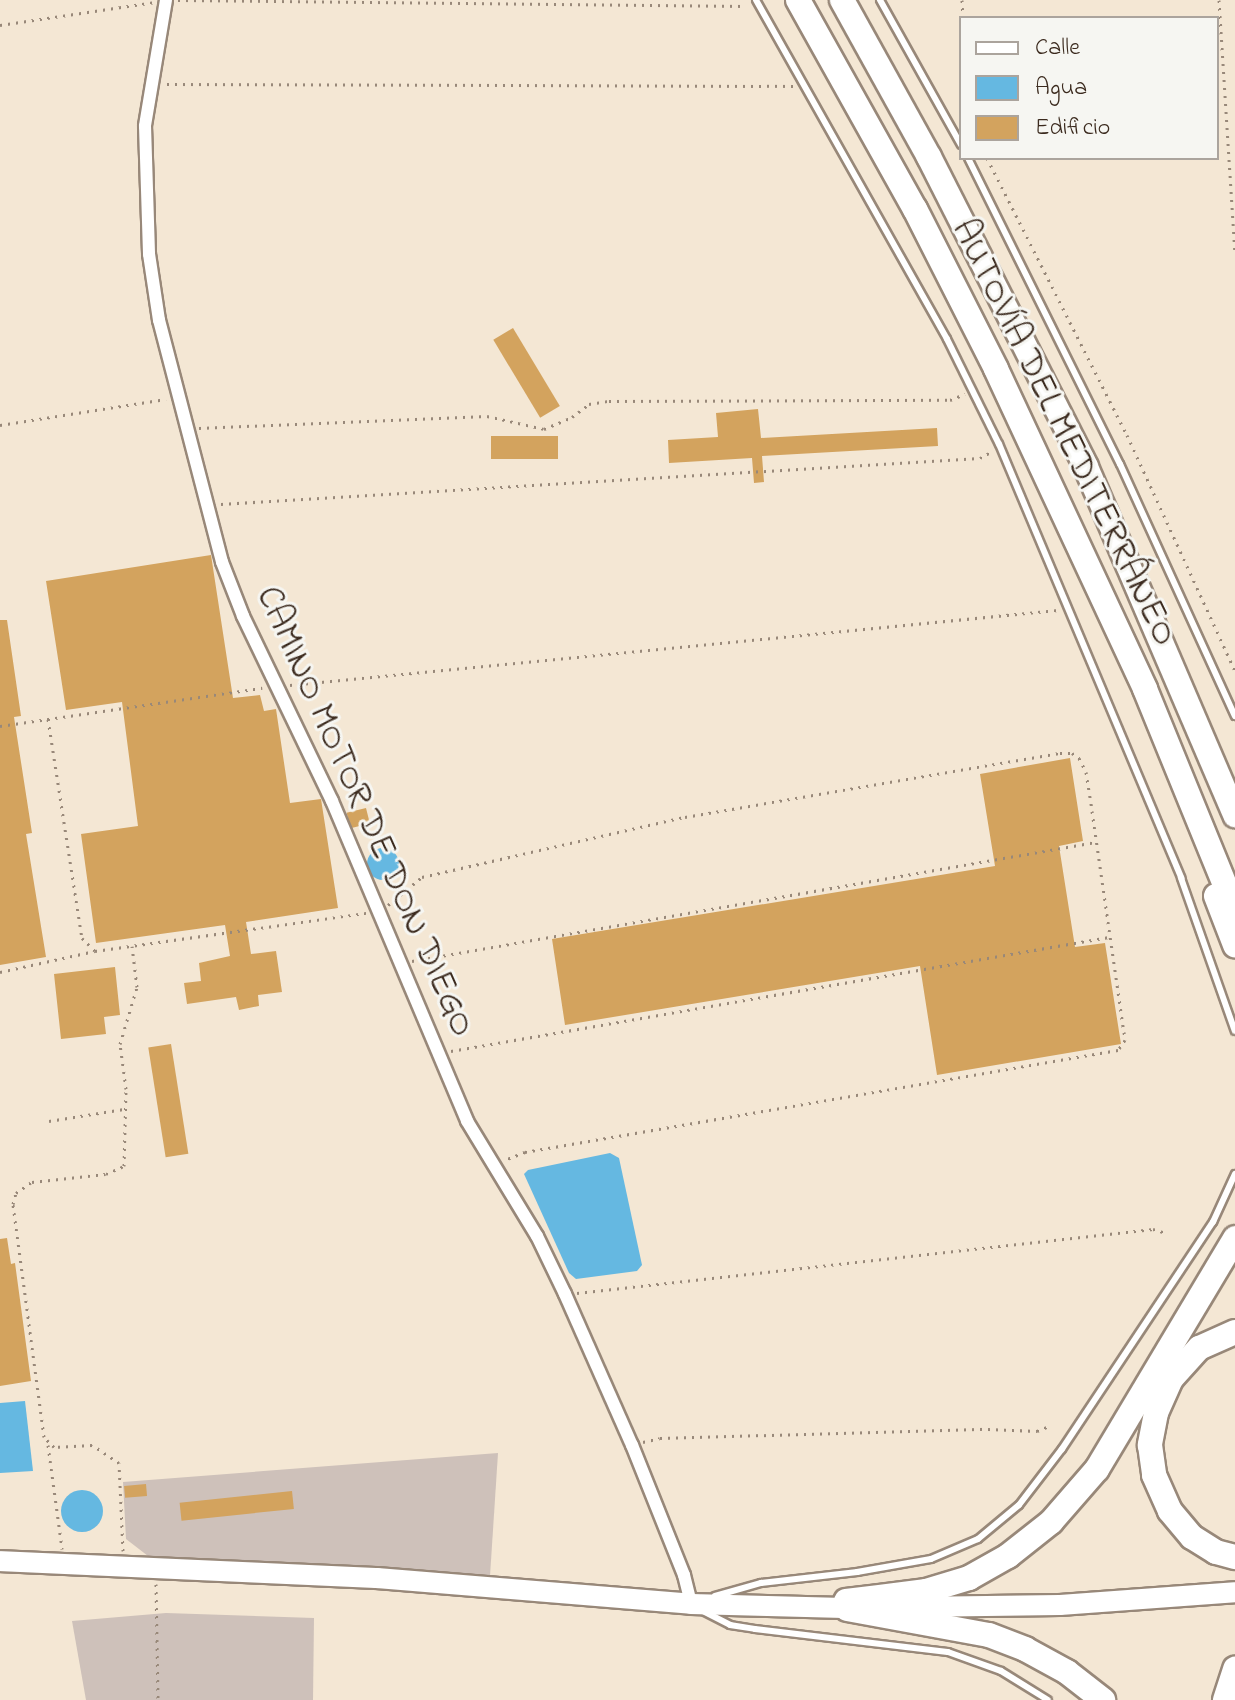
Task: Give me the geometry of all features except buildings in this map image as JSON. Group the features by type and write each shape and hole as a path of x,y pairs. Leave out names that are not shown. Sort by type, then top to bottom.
{"highway":[{"name":"AUTOVÍA DEL MEDITERRÁNEO","path":"798,0 915,209 996,369 1145,689 1235,910"},
{"name":"AUTOVÍA DEL MEDITERRÁNEO","path":"842,0 929,157 1086,467 1235,815"},
{"path":"1086,562 1105,622 1235,945"},
{"path":"845,1605 926,1591 969,1578 1008,1556 1051,1522 1097,1469 1235,1238"},
{"path":"1235,1332 1199,1348 1171,1379 1156,1413 1150,1445 1154,1475 1170,1511 1192,1537 1216,1552 1235,1557"},
{"path":"845,1605 989,1635 1025,1649 1067,1672 1103,1700"},
{"path":"1225,1700 1235,1669"}],"main road":[{"path":"0,1561 377,1578 691,1604 1060,1605 1235,1592"},
{"path":"845,1605 1060,1594 1235,1580"}],"street":[{"name":"CAMINO MOTOR DE DON DIEGO","path":"166,0 145,126 149,254 159,320 206,505 243,616 332,801 467,1121 537,1236 565,1294 632,1445 684,1575 691,1604"}],"lane":[{"path":"880,0 959,141"},
{"path":"758,2 807,86 1000,447 1181,878 1235,1031"},
{"path":"969,160 1120,464 1235,716"},
{"path":"691,1604 761,1583 931,1559 978,1539 1019,1505 1062,1449 1213,1222 1235,1174"},
{"path":"691,1604 730,1625 948,1652 1001,1671 1048,1700"}],"path":[{"path":"0,25 166,0 733,7 758,2"},
{"path":"1219,0 1235,252"},
{"path":"153,84 807,86"},
{"path":"988,160 1127,435 1235,671"},
{"path":"185,429 487,416 544,429 572,417 589,404 609,401 950,400 973,392"},
{"path":"0,425 177,397"},
{"path":"206,505 980,458 1000,447"},
{"path":"0,726 277,686 1070,609"},
{"path":"48,718 82,938 95,951"},
{"path":"0,972 95,951 378,911 413,882 437,874 685,817 1060,753 1072,753 1086,772 1125,1040 1118,1050 525,1152 493,1167"},
{"path":"400,963 1096,842"},
{"path":"437,1054 1109,937"},
{"path":"67,1564 55,1516 48,1445 13,1204 16,1193 32,1182 120,1170 124,1166 126,1108 120,1044 137,987 132,946"},
{"path":"49,1121 126,1108"},
{"path":"565,1294 1153,1229 1166,1233"},
{"path":"632,1445 660,1438 988,1429 1037,1431 1047,1427"},
{"path":"48,1445 92,1445 119,1463 124,1566"},
{"path":"155,1568 158,1700"}],"shaded area":[{"path":"498,1453 490,1576 148,1556 126,1539 123,1482"},
{"path":"166,1613 314,1618 313,1700 86,1700 72,1621"}],"water":[{"path":"383,848 394,853 399,864 394,875 383,880 372,875 367,864 372,853"},
{"path":"610,1153 619,1158 642,1265 637,1271 576,1279 569,1273 524,1174 528,1170"},
{"path":"25,1401 33,1471 0,1473 0,1403"},
{"path":"82,1490 97,1496 103,1511 97,1526 82,1532 67,1526 61,1511 67,1496"}]}
